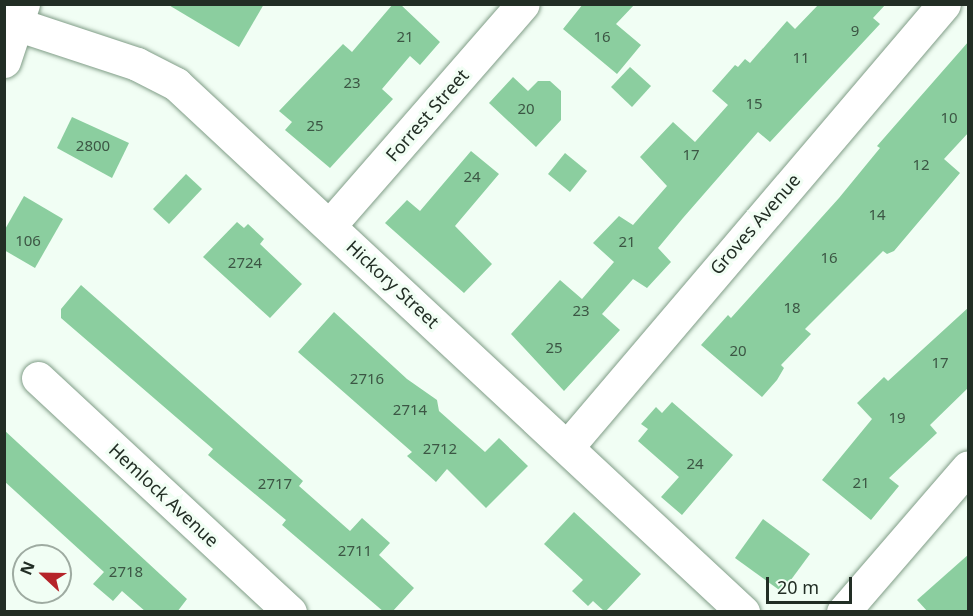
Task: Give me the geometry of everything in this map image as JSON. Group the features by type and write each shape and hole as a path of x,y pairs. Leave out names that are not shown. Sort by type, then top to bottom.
{"street":[{"name":"Forrest Street","path":"330,225 523,4"},
{"name":"Groves Avenue","path":"568,446 944,4"},
{"name":"Hickory Street","path":"14,16 137,64 176,84 568,446 743,612"},
{"path":"4,61 14,16"},
{"name":"Hemlock Avenue","path":"38,378 290,612"},
{"path":"843,612 969,467"}],"building":[{"path":"167,4 264,4 239,47"},
{"path":"393,4 400,4 440,42 420,65 410,56 382,89 393,99 330,168 285,130 292,122 279,111 343,44 352,52"},
{"path":"583,4 635,4 616,24 641,45 617,74 563,29"},
{"path":"819,4 886,4 873,18 880,24 770,142 758,132 658,248 671,262 647,288 633,279 602,314 620,330 564,391 511,334 560,280 582,299 614,262 593,243 619,216 633,225 667,186 640,157 673,122 695,142 728,105 712,91 735,65 738,67 745,59 750,63 787,21 795,29"},
{"path":"969,41 969,132 944,159 960,173 894,251 887,254 883,251 805,329 811,334 781,365 784,368 777,380 762,397 701,345 728,315 731,318 839,198 880,148 877,146"},
{"path":"630,67 651,86 632,107 611,87"},
{"path":"513,77 528,91 538,81 550,81 561,91 561,120 536,147 489,103"},
{"path":"72,117 129,143 112,178 57,148"},
{"path":"471,151 499,174 455,226 492,264 464,293 385,223 407,200 420,211"},
{"path":"565,153 587,171 570,192 548,174"},
{"path":"186,174 202,189 169,224 153,209"},
{"path":"24,196 63,219 35,268 4,250 4,231"},
{"path":"237,222 244,228 248,224 264,239 260,244 302,284 270,318 203,257"},
{"path":"81,285 303,481 299,486 350,531 362,518 390,543 379,555 414,588 392,612 384,612 282,525 286,520 208,455 213,449 61,318 61,309"},
{"path":"969,307 969,387 930,425 937,433 889,478 899,486 871,520 822,480 872,419 857,403 884,377 888,381"},
{"path":"334,312 407,379 437,400 439,411 485,452 499,438 528,466 486,508 447,469 436,482 407,456 412,452 298,352"},
{"path":"672,402 733,455 682,515 661,497 679,477 638,441 648,429 641,424 656,407 662,413"},
{"path":"4,430 187,599 177,612 146,612 122,591 113,601 93,584 104,572 4,481"},
{"path":"574,512 641,574 605,612 593,601 588,606 572,591 583,580 544,544"},
{"path":"763,519 810,554 782,592 735,558"},
{"path":"969,554 969,612 928,612 917,600"}]}
